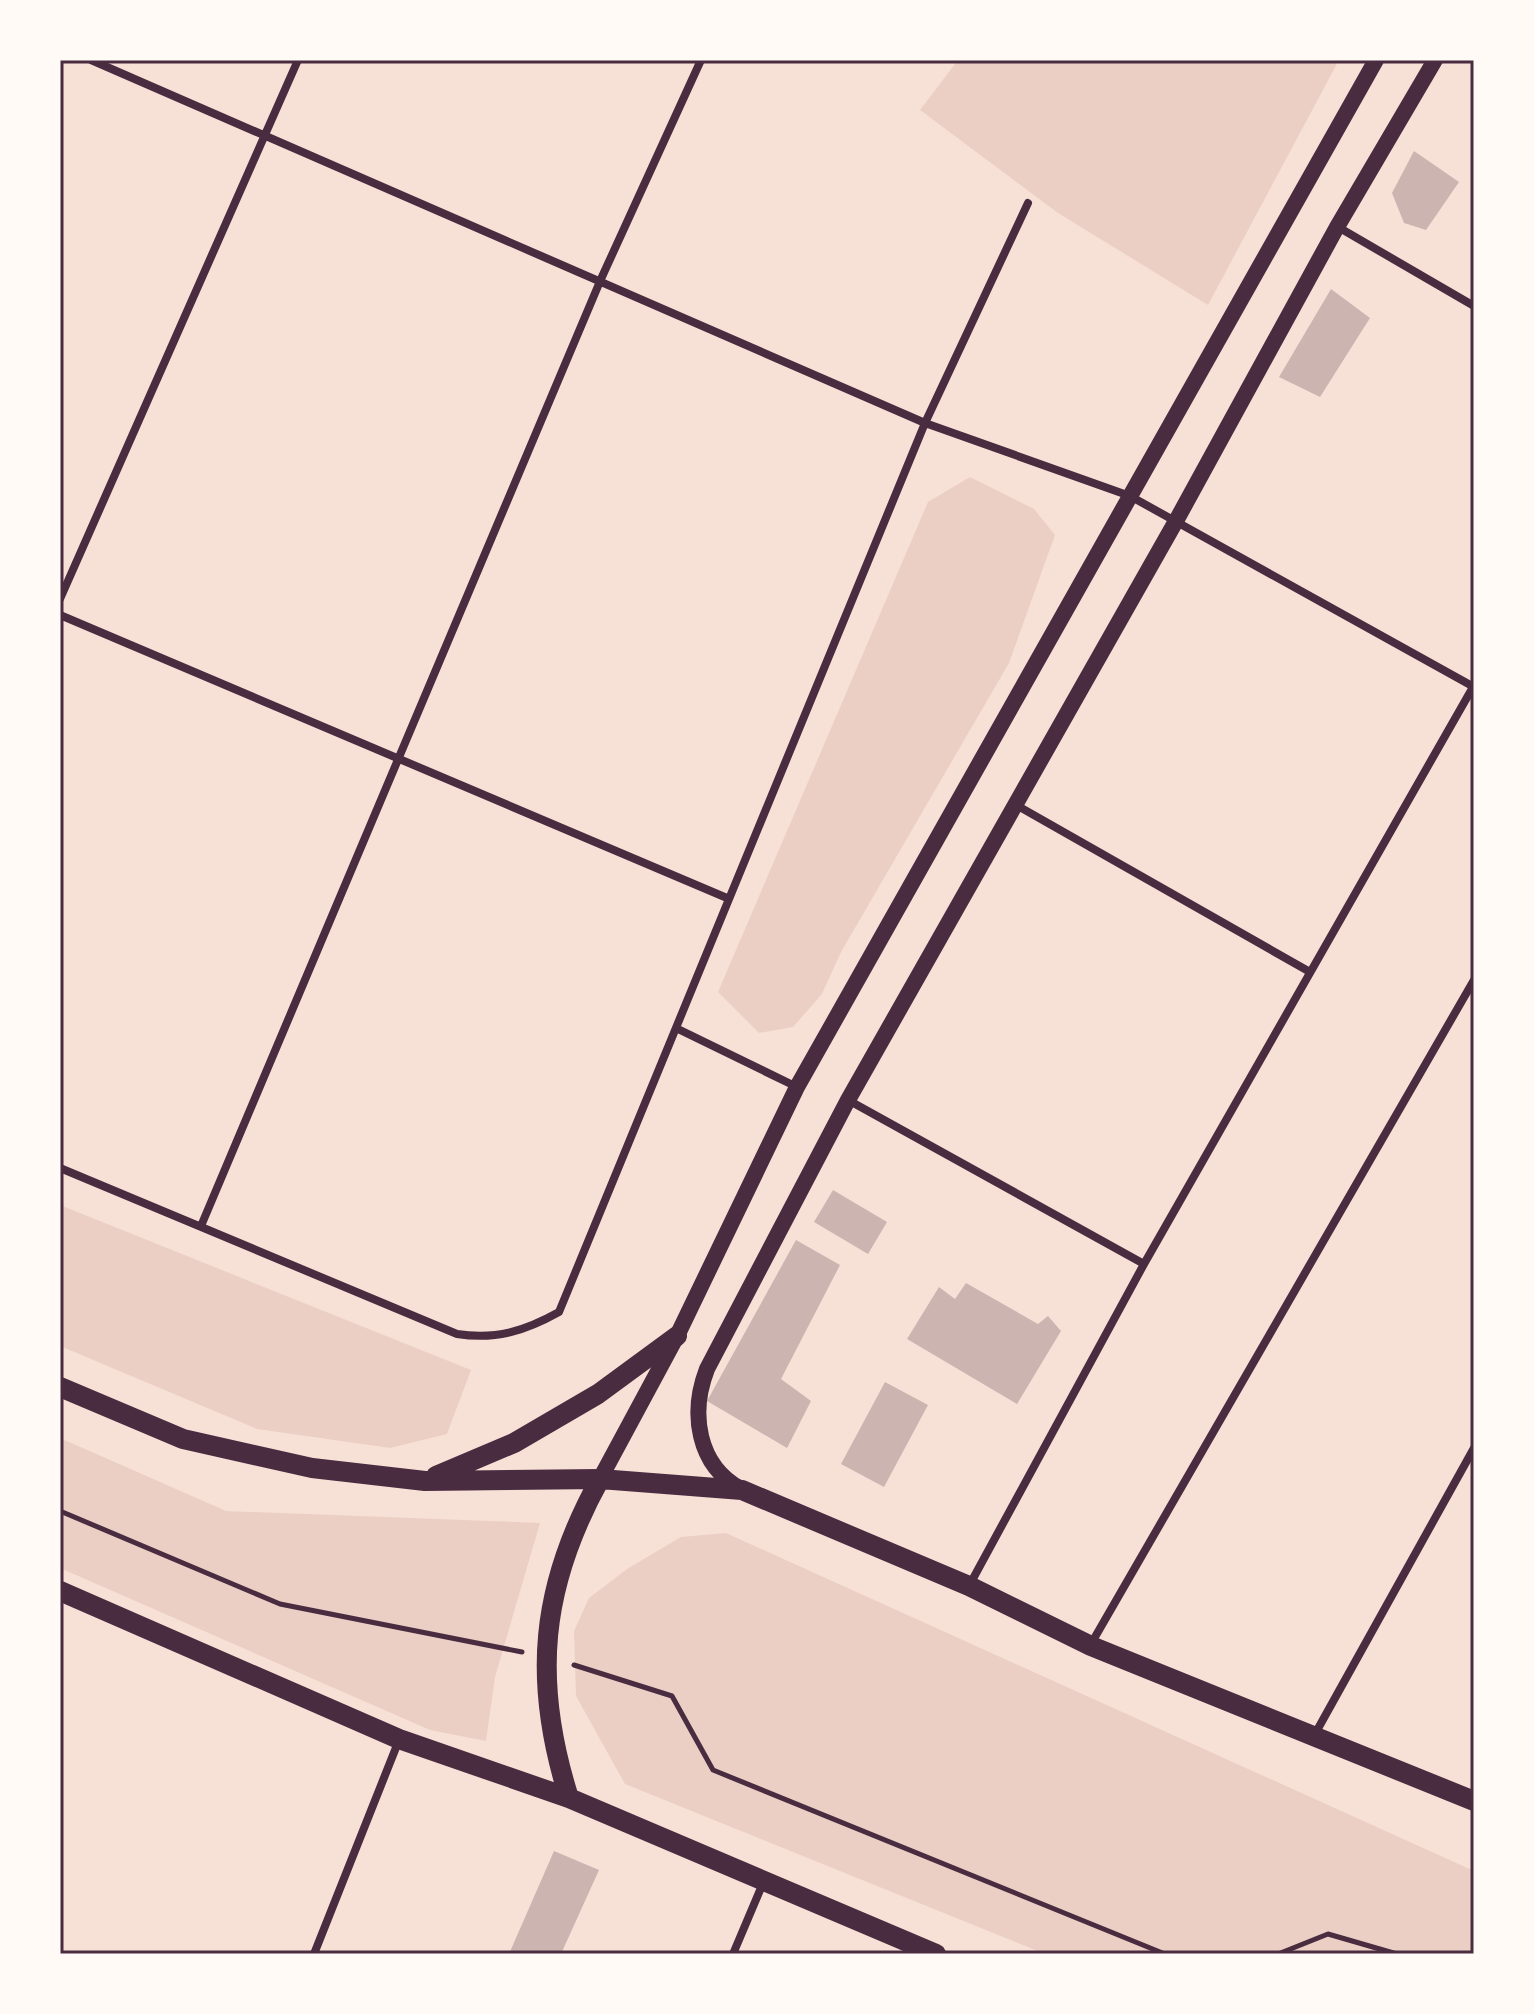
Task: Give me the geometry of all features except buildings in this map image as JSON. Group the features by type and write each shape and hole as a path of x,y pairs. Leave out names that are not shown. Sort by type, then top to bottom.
{"main road":[{"path":"569,1798 551,1743 546,1694 551,1611 561,1564 577,1521 677,1336 797,1087 1376,60"},
{"path":"1435,60 1337,227 1176,521 848,1100 701,1385 698,1419 706,1452 724,1480 742,1490 969,1586 1091,1646 1314,1735 1469,1802"},
{"path":"425,1481 526,1436 598,1394 677,1336"},
{"path":"60,1387 183,1439 312,1468 425,1481 600,1479 742,1490"},
{"path":"60,1591 399,1739 569,1798 936,1954"}],"street":[{"path":"91,60 601,279 925,423 1130,496 1474,687 1144,1264 969,1586"},
{"path":"60,599 298,60"},
{"path":"201,1226 601,279 701,60"},
{"path":"60,1168 439,1328 475,1337 512,1333 559,1312 925,423 1028,203"},
{"path":"1337,227 1474,306"},
{"path":"60,615 727,898"},
{"path":"1015,805 1310,972"},
{"path":"1091,1646 1474,980"},
{"path":"678,1029 797,1087"},
{"path":"848,1100 1144,1264"},
{"path":"1314,1735 1474,1448"},
{"path":"314,1954 399,1739"},
{"path":"733,1954 765,1879"}],"path":[{"path":"60,1511 280,1604 548,1657 672,1696 713,1770 1165,1954"},
{"path":"1278,1954 1328,1934 1397,1954"}],"shaded area":[{"path":"958,60 1339,60 1208,305 1058,213 920,110"},
{"path":"970,477 1034,509 1055,535 1009,663 841,952 822,994 793,1027 759,1033 718,992 928,502"},
{"path":"60,1205 471,1370 447,1434 390,1448 257,1429 60,1346"},
{"path":"60,1438 226,1511 540,1523 495,1677 486,1741 430,1730 60,1568"},
{"path":"726,1533 1474,1871 1474,1954 1045,1954 625,1784 576,1696 574,1631 589,1598 627,1569 681,1537"}]}
